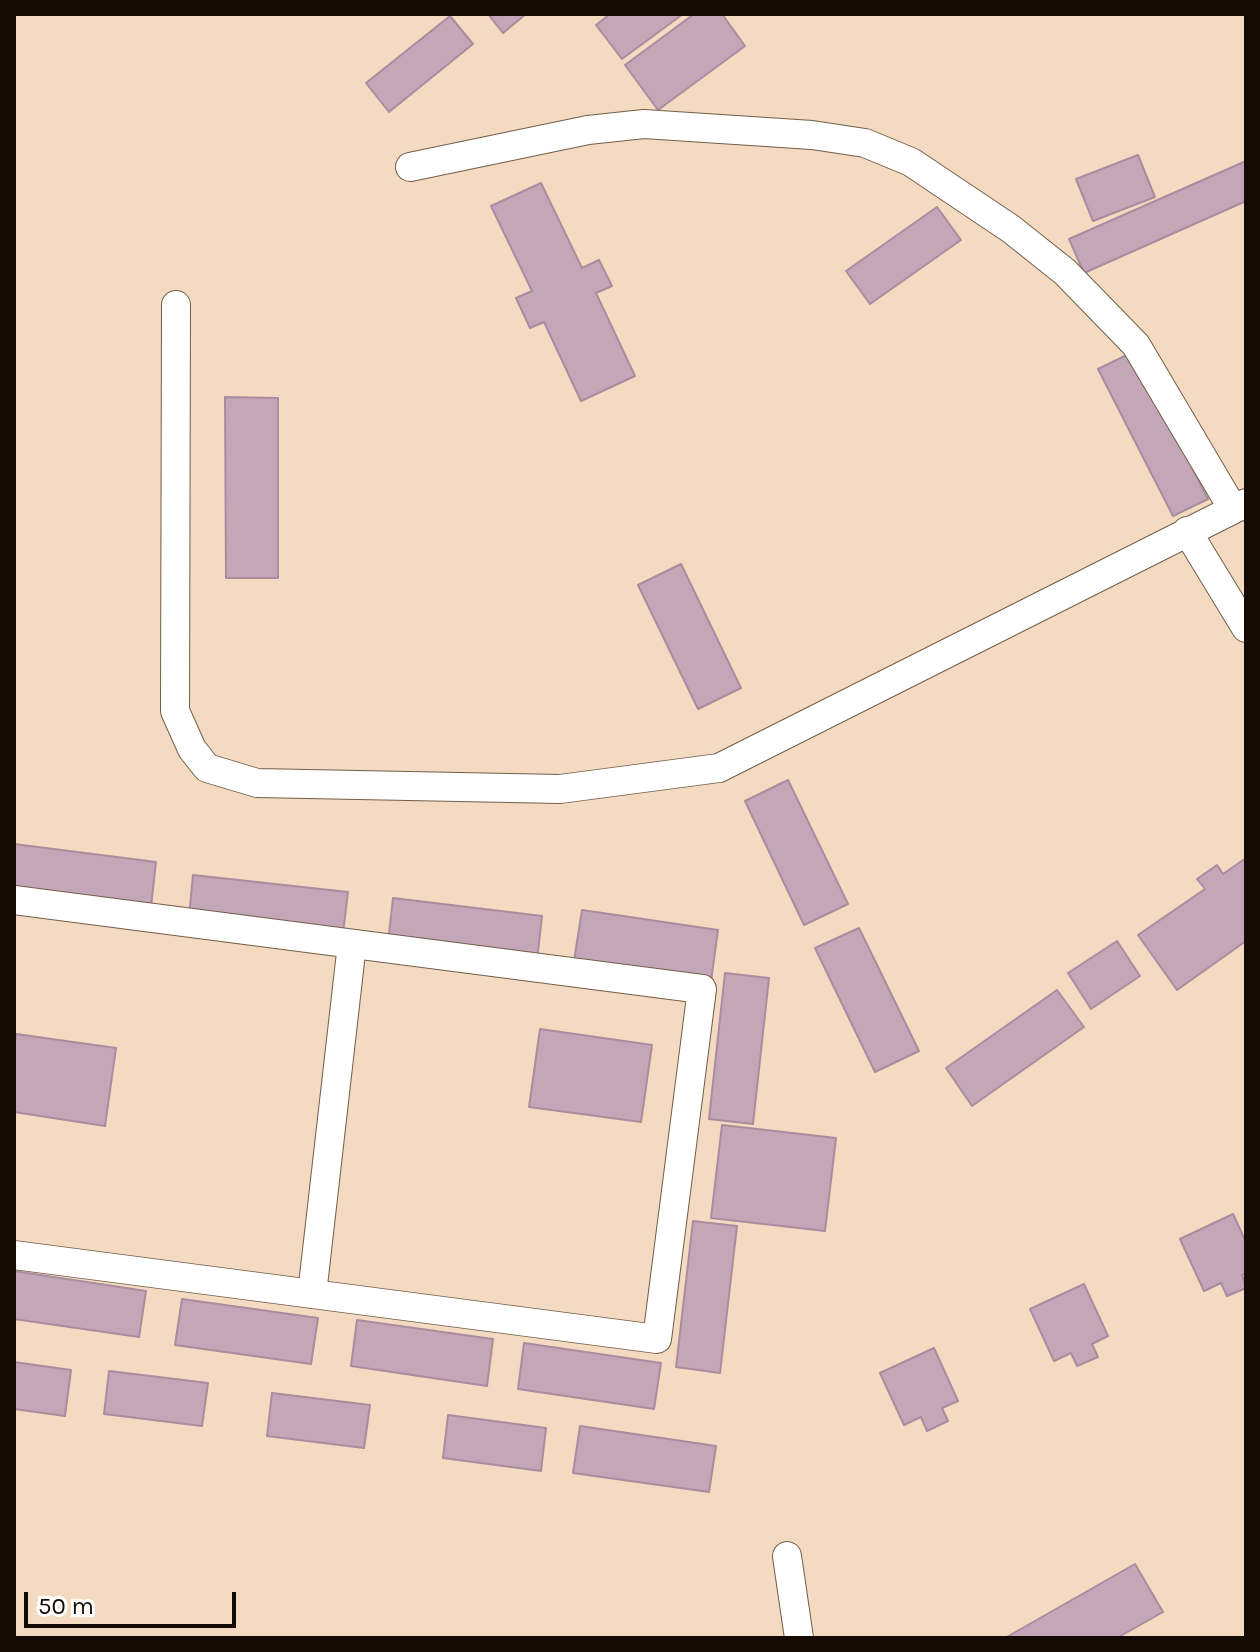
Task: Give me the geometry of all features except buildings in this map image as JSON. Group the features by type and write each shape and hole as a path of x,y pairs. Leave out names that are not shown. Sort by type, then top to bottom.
{"lane":[{"path":"176,305 175,711 192,749 207,768 257,783 560,789 719,768 1240,506 1136,345 1065,272 1011,229 911,162 865,143 812,135 644,124 588,130 410,167"},
{"path":"1187,531 1246,628"},
{"path":"14,900 702,989 657,1339 14,1255"},
{"path":"312,1294 352,944"},
{"path":"787,1556 799,1638"}]}
